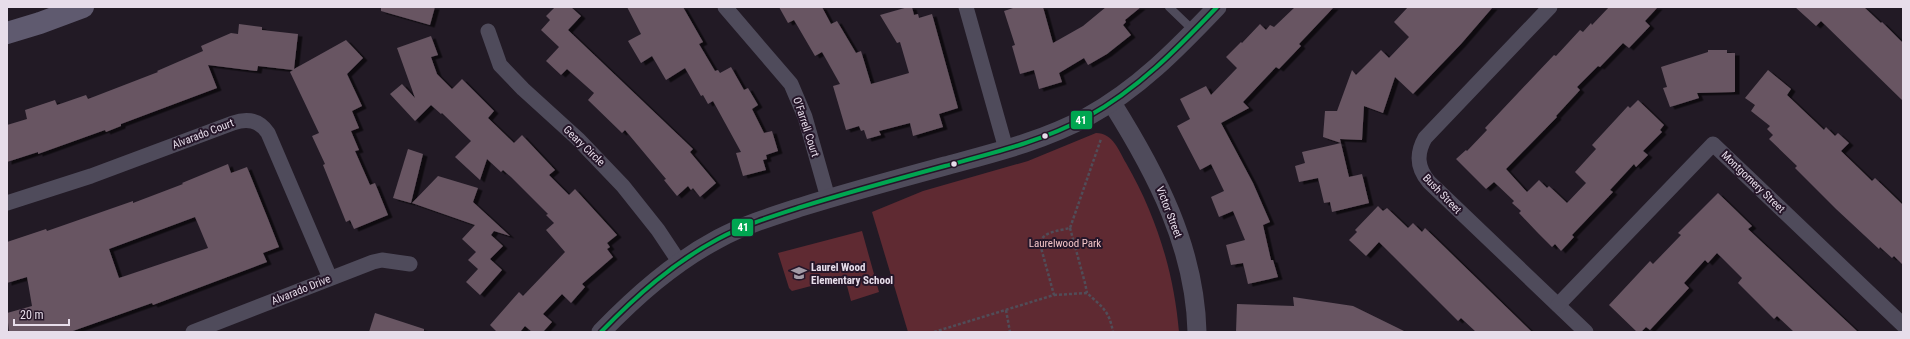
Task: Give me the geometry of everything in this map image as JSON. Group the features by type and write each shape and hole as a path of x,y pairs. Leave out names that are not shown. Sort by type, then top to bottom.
{"highway":[{"path":"7,33 83,7"}],"street":[{"name":"O'Farrell Court","path":"725,7 782,72 794,90 805,117 828,198"},
{"path":"966,7 1006,150"},
{"path":"601,332 638,295 680,263 718,239 737,230 776,214 828,198 1006,150 1062,129 1112,103 1148,76 1217,7"},
{"name":"Bush Street","path":"1550,7 1425,138 1418,160 1422,172 1429,182 1586,332"},
{"name":"Geary Circle","path":"488,31 500,65 582,143 623,186 658,230 680,263"},
{"name":"Victor Street","path":"1112,103 1156,178 1174,219 1192,288 1197,332"},
{"name":"Alvarado Court","path":"7,203 91,176 233,123 248,119 258,123 268,133 330,278"},
{"name":"Montgomery Street","path":"1558,305 1713,144 1903,325"},
{"name":"Alvarado Drive","path":"193,332 330,278 382,260 410,264"}],"lane":[{"path":"1169,7 1194,31"}],"path":[{"path":"1101,139 1070,228 1087,293 1108,313 1113,332"},
{"path":"1054,294 1040,244 1044,235 1070,228"},
{"path":"934,332 1054,294 1087,293"},
{"path":"1006,310 1010,332"}],"green space":[{"name":"Laurelwood Park","path":"1096,133 1107,136 1111,139 1121,153 1137,183 1155,224 1162,244 1173,288 1179,332 908,332 872,212 923,191 1028,161"},
{"path":"862,231 879,292 851,301 846,282 831,286 830,281 792,291 789,288 778,253"}],"building":[{"path":"381,7 435,7 430,25 381,11"},
{"path":"555,7 571,7 581,16 568,30 693,149 690,152 716,183 700,197 693,188 691,190 688,186 677,196 664,180 666,179 625,130 622,133 588,100 594,93 567,69 561,75 546,61 559,47 541,30 550,20 546,16"},
{"path":"627,7 683,7 703,42 699,44 715,71 718,70 720,73 731,67 744,90 748,88 758,105 752,109 764,133 772,131 778,151 766,155 767,159 763,160 766,170 743,176 736,153 741,152 713,101 708,104 703,95 701,96 685,68 666,80 652,56 641,63 628,41 641,34"},
{"path":"779,7 822,7 831,24 837,21 856,53 861,51 871,84 909,73 900,42 897,43 880,15 908,7 912,7 914,15 918,14 919,18 932,14 958,108 939,114 943,127 913,136 910,123 879,131 881,135 867,139 864,130 861,131 859,126 846,130 833,86 840,84 822,52 815,56 794,20 788,23"},
{"path":"1016,7 1043,7 1053,43 1083,26 1106,7 1141,7 1125,20 1126,22 1123,25 1131,35 1107,54 1088,65 1084,58 1059,73 1062,82 1039,89 1034,70 1020,74 1012,46 1015,45 1004,11"},
{"path":"1295,7 1334,7 1299,44 1301,46 1279,69 1276,67 1243,102 1249,108 1221,123 1253,183 1270,222 1263,225 1271,260 1273,260 1278,277 1248,284 1243,263 1231,265 1226,245 1245,240 1233,211 1219,217 1211,197 1224,191 1211,164 1200,170 1177,126 1190,119 1180,99 1206,86 1211,95 1237,68 1226,57 1260,24 1266,30 1270,25 1274,27"},
{"path":"1408,7 1493,7 1461,44 1413,94 1395,77 1383,113 1364,106 1362,140 1340,139 1341,143 1323,137 1325,111 1337,111 1352,70 1356,75 1381,50 1389,58 1409,37 1394,22"},
{"path":"1609,7 1658,7 1645,21 1650,26 1629,48 1623,43 1600,67 1598,66 1577,87 1580,90 1556,116 1557,117 1506,169 1527,192 1539,180 1547,188 1549,186 1567,203 1586,183 1575,172 1596,149 1592,145 1628,106 1630,108 1638,100 1664,125 1660,130 1662,132 1643,151 1648,155 1636,167 1634,164 1610,190 1613,192 1572,235 1574,237 1561,251 1555,244 1552,247 1537,232 1519,213 1521,211 1512,203 1514,201 1494,182 1486,189 1456,159 1466,150 1467,151 1487,130 1485,128 1554,55 1556,56 1580,30 1583,32 1591,23 1592,25"},
{"path":"1795,7 1864,7 1881,23 1882,22 1903,43 1903,101 1821,21 1816,26"},
{"path":"239,24 262,27 262,30 298,34 294,69 346,40 363,58 347,74 362,106 352,111 359,128 351,131 359,150 355,151 370,185 375,183 388,215 354,229 350,220 346,222 323,165 325,164 312,136 319,133 290,72 293,70 258,66 257,71 208,65 217,88 121,124 121,126 106,132 105,130 38,154 38,152 7,162 7,125 27,119 25,110 55,100 57,105 86,95 88,99 158,72 157,71 203,51 201,46 231,33 238,34"},
{"path":"431,36 438,55 431,57 437,74 452,89 462,79 494,111 488,118 514,143 522,135 555,170 549,175 569,195 575,189 617,235 607,243 610,247 607,249 613,257 582,284 585,287 571,303 562,294 543,314 552,322 543,332 532,332 525,326 520,332 497,332 490,325 519,292 523,296 565,252 546,230 554,223 546,215 548,214 511,177 503,170 501,172 487,159 480,180 455,157 471,141 442,113 441,114 431,105 415,121 390,94 402,84 415,98 397,48"},
{"path":"1708,50 1727,50 1727,53 1735,53 1735,92 1697,93 1699,98 1670,107 1663,88 1667,87 1661,67 1708,52"},
{"path":"1768,70 1791,89 1787,95 1824,130 1826,127 1835,136 1838,133 1849,143 1841,151 1872,181 1875,178 1903,205 1903,265 1894,256 1892,258 1880,247 1879,249 1836,209 1795,168 1797,166 1769,139 1773,135 1767,129 1770,126 1751,111 1755,105 1745,98"},
{"path":"1341,143 1349,177 1362,174 1369,203 1332,212 1330,202 1324,203 1318,178 1299,182 1295,166 1305,163 1302,152"},
{"path":"408,149 423,154 411,203 393,198"},
{"path":"228,164 231,173 247,167 279,247 263,253 267,262 153,305 152,303 70,332 9,332 7,313 32,306 27,277 7,283 7,242 46,229 47,231 133,201 133,203 183,184 182,183","holes":["195,217 208,248 119,278 109,249"]},
{"path":"438,176 478,188 473,202 510,236 494,231 491,235 503,246 490,259 502,270 480,295 466,282 478,269 468,260 476,252 462,239 475,225 412,203"},
{"path":"1718,193 1752,226 1748,229 1858,332 1794,332 1777,316 1774,319 1738,283 1742,278 1717,253 1708,263 1705,260 1684,283 1689,288 1650,330 1646,327 1641,332 1637,332 1609,305 1650,261 1653,264 1681,235 1678,233"},
{"path":"1378,206 1383,211 1387,208 1408,228 1413,223 1422,232 1425,228 1532,332 1476,332 1461,318 1458,321 1379,242 1366,256 1349,240 1357,232 1355,230"},
{"path":"1293,297 1353,306 1406,332 1236,332 1237,304 1294,306"},
{"path":"375,313 424,329 424,332 369,332"}],"transit line":[{"name":"41","path":"601,332 670,269 701,248 738,229 769,217 819,201 1018,146 1053,133 1087,117 1106,106 1140,81 1172,53 1217,7"}],"place":[{"name":"Laurel Wood Elementary School","path":"799,273"}]}
